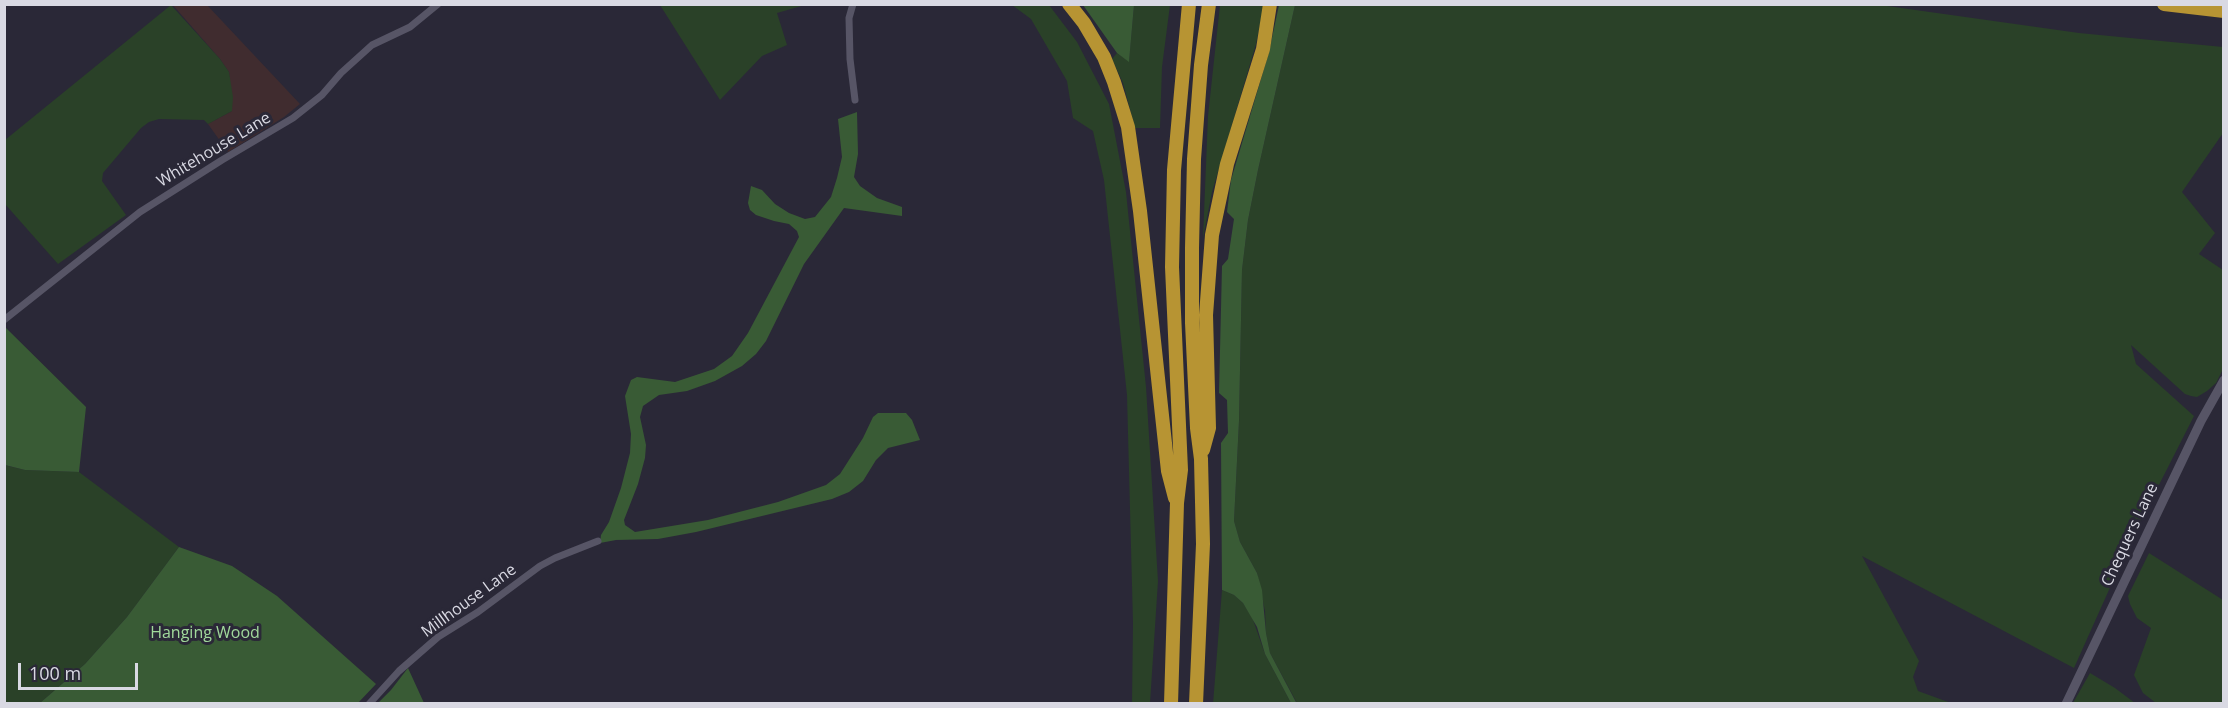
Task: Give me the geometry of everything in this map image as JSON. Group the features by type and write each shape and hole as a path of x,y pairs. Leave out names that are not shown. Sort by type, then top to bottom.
{"highway":[{"path":"1069,4 1084,23 1104,57 1128,127 1140,211 1168,471 1177,503"},
{"path":"1171,704 1177,503 1181,471 1172,267 1174,170 1189,4"},
{"path":"1196,704 1203,544 1201,459 1197,428 1192,323 1192,248 1194,159 1201,65 1209,4"},
{"path":"1201,459 1209,428 1206,315 1212,235 1227,164 1263,48 1270,4"},
{"path":"2164,4 2223,11"},
{"path":"2206,9 2223,17"}],"street":[{"name":"Whitehouse Lane","path":"4,320 140,212 222,159 293,118 322,95 341,73 372,45 410,27 438,4"},
{"path":"853,4 849,18 849,59 855,100"},
{"name":"Chequers Lane","path":"2066,704 2201,421 2223,380"},
{"name":"Millhouse Lane","path":"369,704 399,671 438,638 478,612 540,566 598,541"}],"shaded area":[{"path":"172,4 207,5 300,104 284,117 228,152 208,124 232,111 229,72"}],"green space":[{"path":"171,5 229,72 233,97 232,111 208,124 204,120 159,119 141,128 103,173 102,181 126,215 58,264 5,204 5,140"},
{"path":"660,5 805,5 777,13 787,45 762,56 720,100"},
{"path":"1012,5 1049,5 1077,42 1109,104 1126,192 1146,387 1158,581 1150,703 1132,703 1133,623 1127,395 1104,180 1093,131 1073,118 1067,81 1031,19"},
{"path":"1083,5 1134,5 1129,62 1117,53"},
{"path":"1134,5 1170,5 1162,67 1160,128 1135,128 1123,83 1112,59 1117,53 1129,61"},
{"path":"1220,5 1264,5 1256,44 1212,192 1203,238 1208,116"},
{"path":"1279,5 1295,5 1248,220 1242,270 1239,421 1234,521 1240,542 1257,573 1262,590 1270,653 1297,704 1291,703 1265,654 1257,627 1243,603 1234,595 1222,590 1221,443 1228,433 1227,400 1219,393 1222,266 1228,259 1234,219 1227,212 1231,180 1269,52"},
{"path":"1295,5 1880,5 2079,33 2223,47 2223,133 2182,192 2215,233 2199,254 2223,270 2223,369 2216,383 2207,391 2197,397 2191,396 2185,394 2131,345 2136,364 2194,416 2134,534 2074,668 1862,556 1919,661 1913,677 1918,691 1951,703 1297,703 1270,653 1265,611 1257,573 1240,542 1234,521 1239,421 1242,270 1248,220 1258,170"},
{"path":"857,112 858,154 854,177 860,186 877,198 902,207 902,216 844,208 804,264 766,341 756,354 742,366 715,381 687,391 659,395 643,406 640,417 646,445 645,458 624,520 625,525 635,532 708,520 778,502 826,485 840,474 863,438 873,417 878,413 906,413 912,420 920,440 888,448 876,460 863,481 849,492 832,499 696,532 658,539 616,540 600,543 601,535 609,522 621,488 630,453 631,434 625,396 631,380 637,377 675,382 714,369 732,356 748,333 799,237 797,231 789,224 756,215 750,210 748,203 751,186 762,190 775,204 789,213 805,219 815,217 831,197 842,157 838,119"},
{"path":"4,326 86,407 79,472 25,470 5,465"},
{"path":"4,465 25,470 79,472 179,547 127,617 85,664 40,703 5,703"},
{"name":"Hanging Wood","path":"179,547 232,566 277,596 376,684 358,703 40,703 85,664 127,617"},
{"path":"2149,553 2223,600 2223,703 2156,703 2143,693 2134,675 2151,628 2137,618 2128,596"},
{"path":"1222,590 1234,595 1243,603 1252,617 1265,654 1291,703 1213,704"},
{"path":"408,668 424,703 378,703 391,690"},
{"path":"2090,673 2115,688 2135,703 2073,703"}]}
